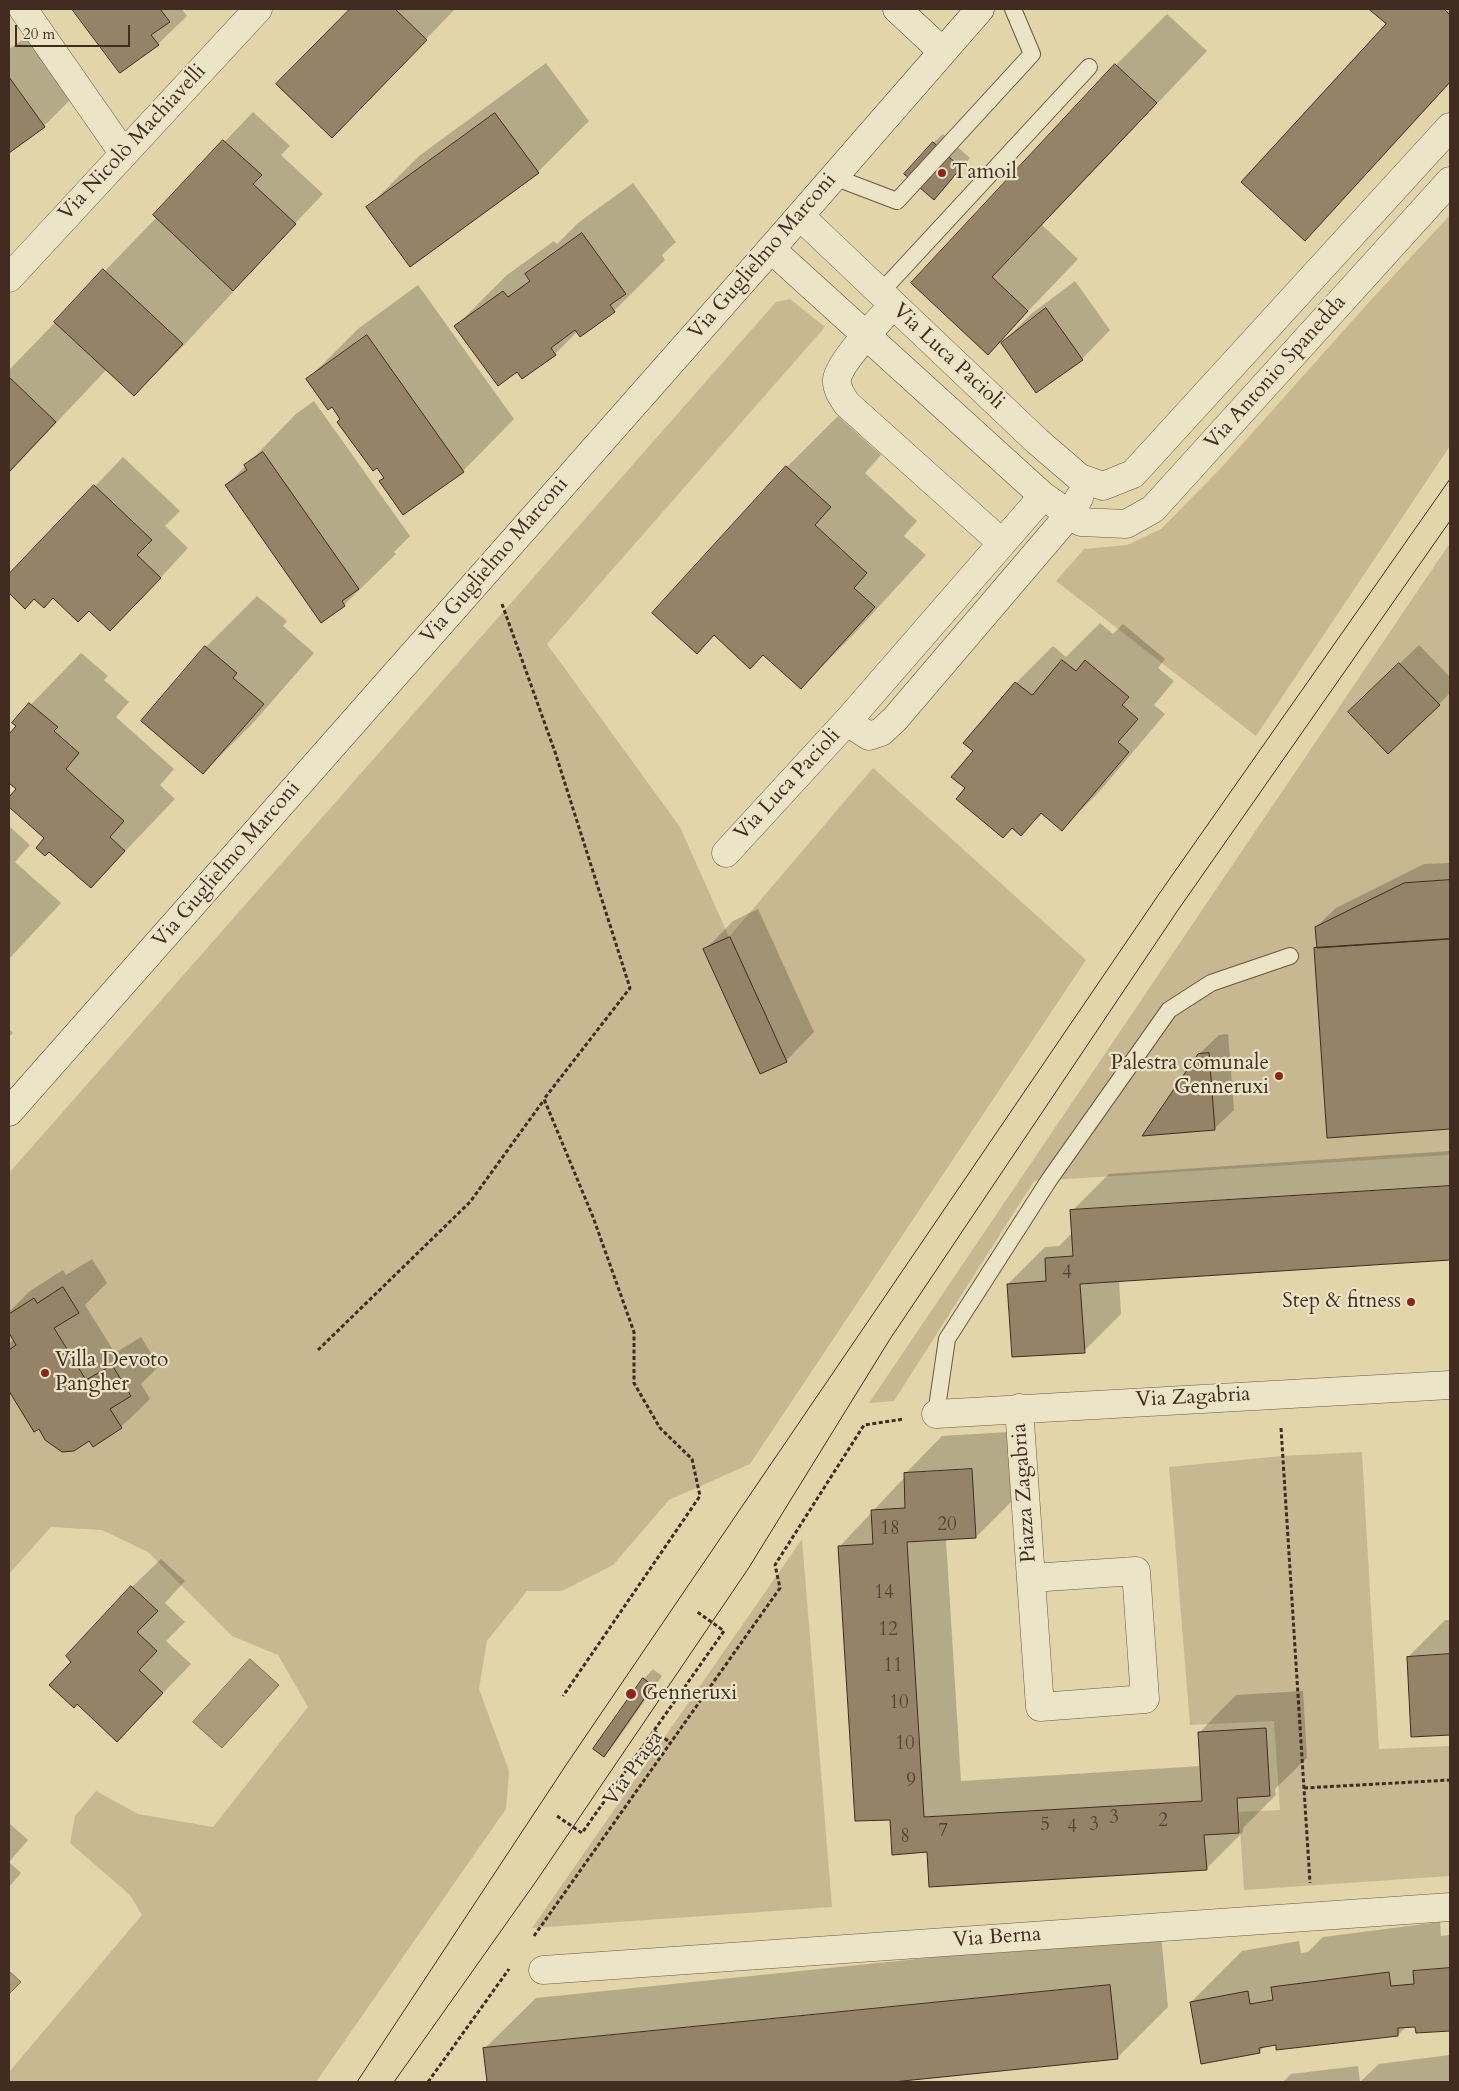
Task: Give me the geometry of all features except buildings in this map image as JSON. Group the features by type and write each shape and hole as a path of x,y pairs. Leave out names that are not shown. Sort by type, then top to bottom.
{"street":[{"path":"24,9 124,154"},
{"name":"Via Nicolò Machiavelli","path":"9,278 258,9"},
{"path":"897,9 942,51"},
{"name":"Via Guglielmo Marconi","path":"9,1112 771,250 980,9"},
{"name":"Via Antonio Spanedda","path":"1096,484 1133,474 1450,127"},
{"name":"Via Antonio Spanedda","path":"1075,518 1126,524 1153,509 1450,181"},
{"name":"Via Luca Pacioli","path":"800,216 1037,441 1080,478 1096,484"},
{"name":"Via Luca Pacioli","path":"771,250 1043,496 1075,518 895,719 881,732 870,736 858,729 851,718"},
{"path":"1317,273 1345,298"},
{"path":"866,336 887,299"},
{"name":"Via Luca Pacioli","path":"866,336 843,366 837,379 839,392 847,404 1002,544"},
{"path":"1075,518 1096,484"},
{"name":"Via Luca Pacioli","path":"726,853 851,718 1043,496"},
{"name":"Via Zagabria","path":"936,1414 1450,1385"},
{"name":"Piazza Zagabria","path":"1019,1408 1040,1707 1145,1699 1136,1571 1031,1578"},
{"name":"Via Berna","path":"544,1970 1450,1907"}],"lane":[{"path":"834,176 897,201 1032,54 1013,9"},
{"path":"887,299 1089,67"},
{"path":"936,1414 947,1339 1050,1180 1169,1010 1211,983 1290,956"}],"path":[{"path":"318,1350 470,1202 544,1099 630,988 555,752 500,599"},
{"path":"544,1099 593,1217 634,1332 634,1383 660,1428 692,1459 700,1496 563,1696"},
{"path":"1279,1394 1312,1916"},
{"name":"Via Praga","path":"530,1942 672,1744 780,1588 775,1565 864,1424 936,1414"},
{"path":"557,1816 582,1833 724,1631 696,1611"},
{"path":"654,1731 672,1744"},
{"path":"1304,1788 1450,1780"},
{"path":"428,2082 513,1965"}],"shaded area":[{"path":"1450,215 1450,446 1256,736 1056,581 1084,549 1127,545 1161,529 1220,469 1370,301"},
{"path":"790,299 825,327 547,644 680,827 729,937 873,768 1086,960 750,1464 669,1500 613,1565 562,1591 527,1591 487,1641 479,1689 509,1771 506,1809 316,2082 9,2082 9,2072 142,1915 130,1895 70,1843 75,1816 96,1791 138,1814 213,1827 308,1707 278,1655 232,1636 148,1552 102,1530 51,1527 9,1574 9,1173 776,302"},
{"path":"1450,543 1450,1155 1034,1181 894,1401 869,1403"},
{"path":"1362,1452 1379,1749 1450,1746 1450,1876 1244,1890 1239,1812 1280,1810 1274,1721 1190,1725 1169,1467 1282,1456"},
{"path":"802,1539 832,1907 532,1928"},
{"path":"250,1659 279,1685 222,1748 193,1722"},
{"path":"9,1971 21,1982 9,1994"}],"tram line":[{"path":"357,2082 568,1762 1159,894 1450,479"},
{"path":"394,2082 537,1880 748,1569 890,1339 1178,910 1450,521"}],"place":[{"name":"Tamoil","path":"942,173"},
{"name":"Palestra comunale Genneruxi","path":"1279,1076"},
{"name":"Step & fitness","path":"1411,1302"},
{"name":"Villa Devoto Pangher","path":"45,1373"},
{"name":"Genneruxi","path":"631,1694"}]}
